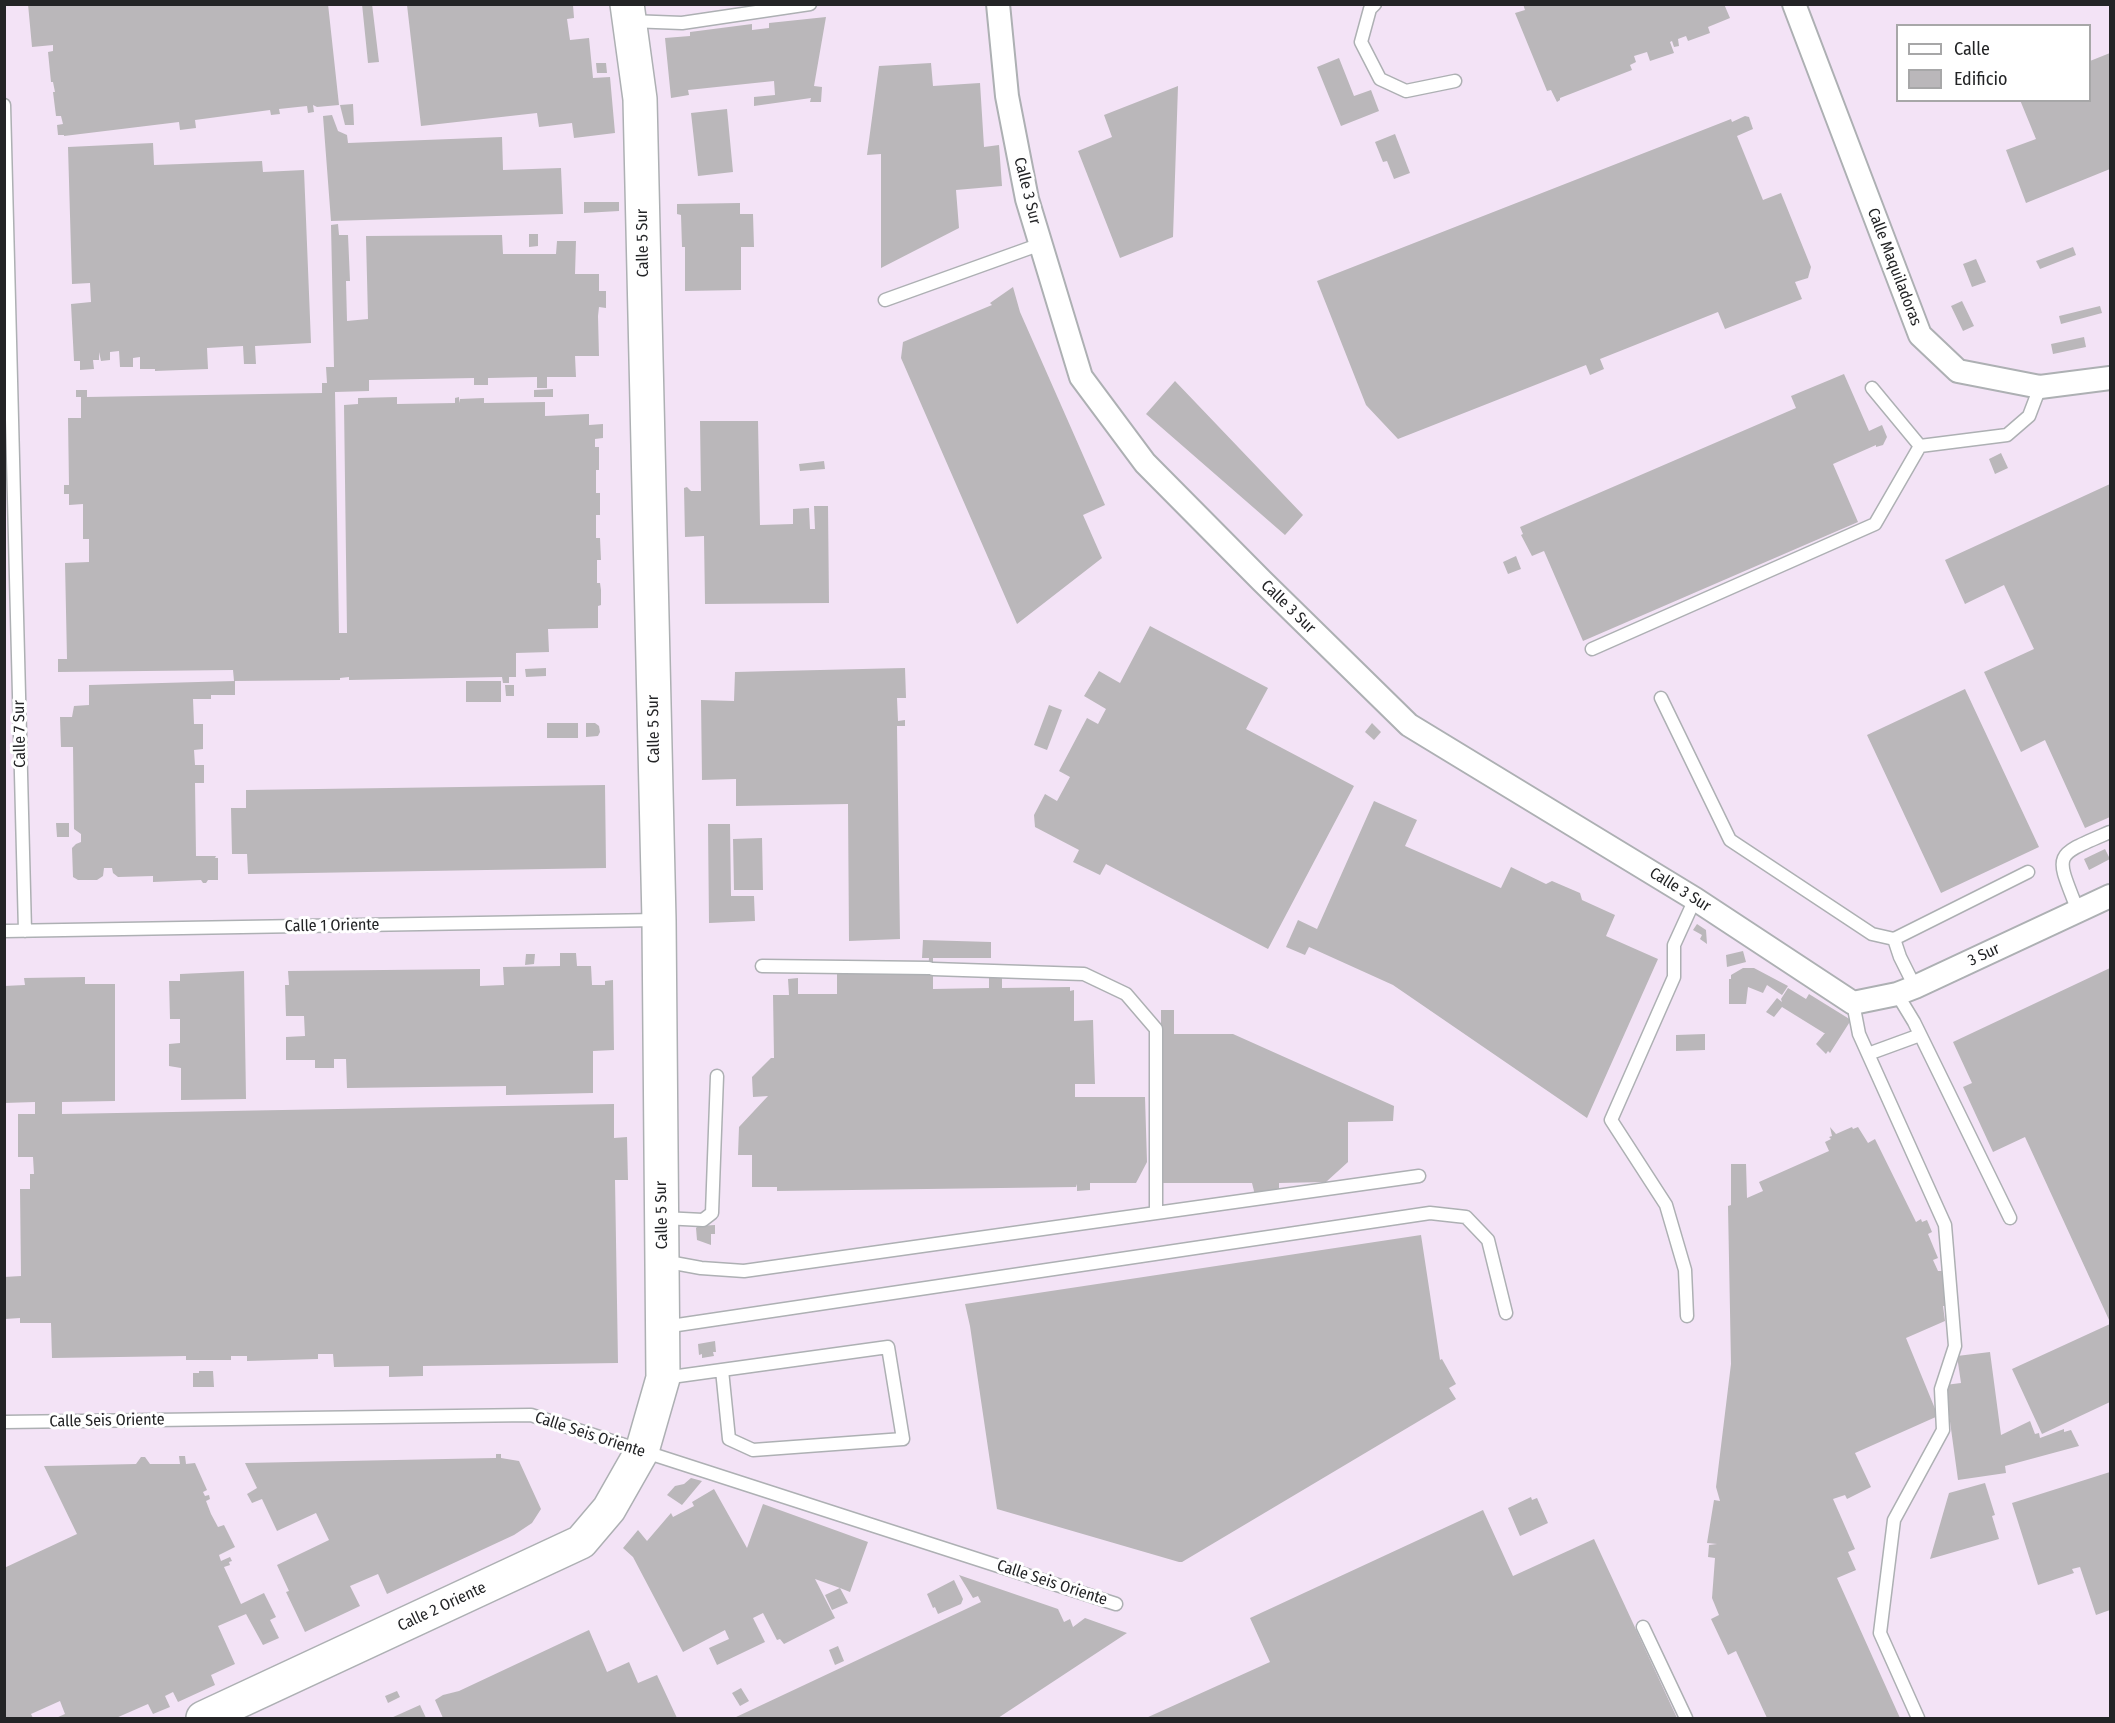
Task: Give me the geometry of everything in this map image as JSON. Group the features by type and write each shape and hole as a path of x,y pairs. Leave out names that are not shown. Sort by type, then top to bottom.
{"street":[{"name":"Calle 3 Sur","path":"998,4 1007,96 1027,199 1081,377 1145,463 1409,724 1695,899 1853,1004"},
{"name":"Calle Maquiladoras","path":"1794,4 1920,335 1958,371 2040,387 2110,378"},
{"name":"Calle 5 Sur","path":"628,13 640,99 659,920 663,1327 663,1378 642,1451"},
{"name":"3 Sur","path":"1853,1004 1906,991 2110,896"},
{"name":"Calle 2 Oriente","path":"203,1719 581,1542 609,1509 642,1451"}],"lane":[{"path":"628,13 682,23 810,4"},
{"path":"1375,4 1370,9 1361,42 1380,79 1406,91 1455,81"},
{"name":"Calle 7 Sur","path":"4,105 25,931"},
{"path":"885,300 1041,244"},
{"path":"1920,446 2007,435 2029,417 2040,387"},
{"path":"1872,388 1920,446"},
{"path":"1592,649 1875,524 1920,446"},
{"path":"1661,698 1730,840 1872,934 1894,939 2028,872"},
{"path":"2078,911 2061,867 2063,857 2073,848 2110,832"},
{"path":"1686,1316 1685,1270 1666,1205 1611,1120 1674,977 1674,945 1695,899"},
{"name":"Calle 1 Oriente","path":"4,931 659,920"},
{"path":"1894,939 1906,991 1920,1035 2010,1218"},
{"path":"762,966 931,968 1084,974 1126,994 1156,1029 1156,1212"},
{"path":"1853,1004 1859,1034 1945,1225 1955,1346 1941,1389 1943,1430 1894,1520 1880,1633 1918,1719"},
{"path":"1868,1054 1920,1035"},
{"path":"661,1218 703,1220 712,1213 717,1076"},
{"path":"662,1261 700,1268 744,1271 1419,1176"},
{"path":"663,1327 1430,1213 1466,1217 1488,1240 1506,1312"},
{"path":"663,1378 888,1347 903,1439 753,1450 729,1439 722,1370"},
{"name":"Calle Seis Oriente","path":"4,1422 531,1415 1116,1604"},
{"path":"1643,1628 1686,1719"}],"shaded area":[{"path":"5,5 2110,5 2110,1718 5,1718"}],"building":[{"path":"28,4 328,4 339,105 317,107 313,105 314,112 308,113 307,106 279,109 280,114 271,115 270,110 195,120 196,128 180,130 179,122 58,135 57,125 63,124 61,116 56,116 53,92 55,92 53,82 51,82 48,52 53,51 53,45 32,47"},
{"path":"362,4 372,4 379,62 368,63"},
{"path":"1523,4 1724,4 1730,18 1708,27 1710,33 1688,41 1686,36 1678,39 1679,46 1674,47 1672,41 1670,42 1674,53 1650,61 1647,52 1634,56 1636,62 1630,65 1632,70 1560,98 1557,102 1551,90 1547,91 1515,13 1525,10"},
{"path":"407,5 573,5 574,18 567,19 570,40 589,38 593,78 610,77 615,133 574,138 572,123 539,127 537,113 421,126"},
{"path":"826,17 814,86 822,87 821,102 810,102 811,98 754,106 754,97 775,95 774,81 688,90 689,95 671,98 665,38 690,36 690,32 752,24 752,30 769,28 769,23"},
{"path":"2110,53 2110,169 2026,203 2006,150 2036,139 2021,102 2091,102 2091,61"},
{"path":"1339,58 1354,96 1371,90 1379,111 1341,126 1317,67"},
{"path":"596,63 606,63 607,73 597,73"},
{"path":"931,63 933,86 980,83 984,147 999,145 1002,186 956,190 959,228 881,268 881,154 867,155 879,66"},
{"path":"1178,86 1173,237 1120,258 1078,151 1112,137 1104,115"},
{"path":"353,104 354,125 345,125 340,105"},
{"path":"727,109 733,172 698,176 691,113"},
{"path":"332,115 338,131 347,135 348,143 502,137 503,170 561,168 563,214 331,221 323,116"},
{"path":"1745,116 1749,117 1753,129 1737,136 1763,200 1781,193 1811,267 1808,278 1795,282 1802,299 1725,329 1718,312 1600,359 1604,369 1590,375 1586,365 1398,439 1366,405 1317,281 1731,119 1732,122"},
{"path":"1395,134 1410,173 1394,179 1387,161 1383,162 1375,142"},
{"path":"153,143 154,165 262,161 263,172 304,170 311,343 255,346 256,364 244,364 243,346 207,348 208,369 155,371 155,369 140,369 140,357 133,358 133,367 120,367 119,351 110,352 110,360 101,361 99,352 99,360 93,360 94,369 80,370 80,361 74,361 71,304 91,302 90,283 72,284 68,147"},
{"path":"584,202 619,202 619,211 584,213"},
{"path":"740,203 740,214 753,214 754,247 741,247 741,290 685,291 685,247 682,247 681,215 677,214 677,204"},
{"path":"338,224 339,235 348,235 350,281 346,281 347,321 368,319 366,236 502,235 503,254 556,254 557,241 576,241 575,274 599,274 599,291 606,291 606,308 599,307 598,316 599,356 575,356 576,377 547,377 547,388 537,388 537,377 488,378 488,385 474,385 474,378 369,380 369,391 335,392 339,633 347,633 344,405 358,404 358,398 397,397 397,404 455,403 455,398 459,397 459,403 460,399 484,398 484,403 545,402 545,416 589,414 589,425 603,424 603,438 595,439 595,447 599,447 596,493 600,493 600,515 596,515 596,538 600,538 601,560 597,560 597,583 600,583 601,590 598,628 548,629 549,652 516,653 516,677 509,677 509,683 503,683 502,677 349,680 349,677 340,678 340,680 234,681 233,670 58,672 58,659 67,659 65,563 89,562 89,539 83,539 83,504 69,505 69,494 64,494 64,485 69,485 68,418 81,418 81,397 76,397 76,390 87,390 87,397 322,393 322,383 327,383 326,367 334,367 331,225"},
{"path":"529,234 538,234 538,246 529,247"},
{"path":"2073,247 2076,255 2040,269 2036,261"},
{"path":"1976,259 1986,282 1972,287 1963,264"},
{"path":"1013,287 1020,312 1105,505 1083,515 1102,558 1017,624 901,358 903,342 992,305 990,303"},
{"path":"1962,301 1974,326 1963,331 1951,306"},
{"path":"2100,306 2102,313 2061,324 2059,316"},
{"path":"2084,337 2086,347 2053,354 2051,344"},
{"path":"1844,374 1869,431 1882,425 1887,437 1883,445 1876,447 1876,445 1833,464 1858,522 1583,641 1544,551 1532,556 1521,535 1523,534 1520,527 1796,408 1791,396"},
{"path":"1175,381 1303,515 1285,535 1146,414"},
{"path":"553,389 553,397 534,397 534,390"},
{"path":"700,421 758,421 760,525 793,524 793,509 809,508 810,529 815,529 814,506 828,506 829,603 705,604 704,536 685,537 684,488 701,491"},
{"path":"2001,453 2008,468 1995,474 1989,459"},
{"path":"824,461 825,469 800,471 799,464"},
{"path":"2110,484 2110,817 2085,828 2045,740 2021,752 1984,672 2034,649 2004,585 1965,604 1945,560"},
{"path":"1516,556 1521,569 1508,574 1503,562"},
{"path":"1150,626 1268,688 1246,729 1354,786 1268,949 1106,864 1100,875 1073,862 1079,850 1035,827 1034,815 1045,794 1057,801 1070,777 1059,771 1087,718 1098,724 1106,709 1084,696 1099,671 1120,683"},
{"path":"546,668 546,676 526,677 525,669"},
{"path":"905,668 906,698 897,698 898,721 905,720 905,726 897,726 900,939 849,941 848,804 736,806 736,779 702,780 701,700 734,701 735,672"},
{"path":"235,681 235,695 211,695 211,699 193,699 194,724 203,724 203,749 194,750 195,765 204,765 204,783 195,783 196,856 216,856 215,858 218,858 218,880 208,880 206,883 201,880 153,882 153,876 118,877 113,873 112,868 104,868 103,876 97,880 78,880 73,877 72,848 81,842 81,834 74,829 73,747 61,747 60,717 72,717 74,706 89,705 89,685"},
{"path":"466,681 501,681 501,702 466,702"},
{"path":"505,685 514,685 514,696 506,696"},
{"path":"1965,689 2039,847 1941,893 1867,735"},
{"path":"1049,705 1062,710 1047,750 1034,745"},
{"path":"547,723 578,723 578,738 547,738"},
{"path":"586,723 595,723 599,726 598,736 586,737"},
{"path":"1372,723 1381,732 1374,740 1365,732"},
{"path":"605,785 606,868 248,874 247,854 232,854 231,808 246,808 246,790"},
{"path":"1374,801 1417,820 1405,846 1501,888 1511,867 1546,884 1552,881 1580,893 1582,900 1615,915 1606,936 1658,959 1587,1118 1393,985 1309,947 1305,955 1286,947 1298,920 1317,929"},
{"path":"56,823 69,823 69,837 57,837"},
{"path":"708,824 730,824 731,896 754,896 755,921 709,923"},
{"path":"762,838 763,890 734,890 733,839"},
{"path":"2105,849 2110,859 2089,870 2084,859"},
{"path":"1697,924 1706,930 1707,944 1700,939 1702,935 1693,930"},
{"path":"923,940 991,942 991,958 933,958 933,989 989,988 989,975 1002,975 1002,988 1070,987 1070,991 1074,990 1074,1021 1093,1020 1095,1084 1075,1084 1075,1097 1145,1097 1147,1162 1136,1183 1090,1183 1090,1190 1077,1191 1077,1184 1076,1187 777,1191 777,1187 752,1187 752,1155 738,1155 739,1127 768,1096 753,1097 752,1077 771,1058 774,1058 773,995 789,995 788,979 798,978 798,994 837,994 837,972 928,971 929,958 922,958"},
{"path":"1743,951 1746,962 1727,967 1726,955"},
{"path":"560,953 576,953 577,966 591,966 592,985 605,985 605,981 613,980 614,1050 593,1051 593,1093 506,1095 506,1086 347,1088 346,1059 334,1059 334,1068 315,1068 315,1060 286,1060 286,1037 305,1036 304,1016 286,1016 285,985 289,985 288,971 480,969 480,986 504,985 503,967 560,966"},
{"path":"526,954 535,954 534,964 525,965"},
{"path":"1743,968 1754,968 1788,986 1782,995 1767,985 1763,993 1748,987 1746,1004 1729,1004 1729,979 1731,975"},
{"path":"2110,968 2110,1322 2025,1137 1993,1152 1963,1087 1972,1083 1953,1042"},
{"path":"244,971 246,1099 181,1100 181,1068 169,1066 169,1044 180,1043 180,1019 170,1019 169,981 180,981 180,974"},
{"path":"85,977 85,984 115,984 115,1101 62,1102 62,1114 614,1104 614,1138 627,1137 628,1180 615,1180 618,1363 423,1366 423,1376 389,1377 389,1366 334,1367 333,1354 318,1354 318,1359 247,1361 247,1356 231,1356 231,1360 186,1360 186,1356 52,1358 51,1323 20,1323 20,1318 5,1319 4,1277 21,1276 20,1189 30,1189 30,1174 34,1174 33,1157 18,1157 18,1114 35,1114 35,1102 4,1103 4,986 25,985 24,978"},
{"path":"1788,988 1806,999 1809,994 1851,1020 1830,1053 1828,1051 1826,1054 1816,1044 1825,1033 1782,1007 1774,1017 1766,1012 1777,998 1782,1002 1781,999"},
{"path":"1161,1010 1174,1010 1174,1034 1233,1034 1394,1106 1393,1121 1348,1122 1348,1162 1326,1182 1279,1183 1279,1195 1255,1195 1252,1183 1161,1183"},
{"path":"1705,1034 1705,1050 1676,1051 1676,1035"},
{"path":"1830,1127 1836,1134 1852,1127 1853,1129 1858,1127 1868,1143 1875,1139 1916,1222 1921,1219 1922,1222 1927,1220 1932,1232 1928,1234 1938,1258 1933,1260 1938,1271 1944,1271 1947,1306 1943,1306 1945,1321 1906,1338 1938,1416 1855,1453 1871,1487 1847,1499 1845,1495 1833,1499 1855,1549 1848,1552 1856,1570 1837,1578 1900,1718 1767,1718 1736,1651 1728,1655 1711,1619 1719,1615 1712,1598 1715,1558 1708,1557 1709,1545 1717,1544 1707,1543 1714,1500 1720,1501 1716,1487 1731,1364 1728,1206 1731,1205 1731,1164 1746,1164 1747,1198 1763,1191 1759,1182 1829,1151 1825,1142 1832,1136"},
{"path":"715,1225 715,1234 711,1234 711,1245 697,1240 696,1228 698,1226"},
{"path":"1421,1235 1440,1360 1442,1359 1456,1384 1449,1388 1456,1399 1182,1562 997,1509 965,1304"},
{"path":"2110,1324 2110,1402 2042,1434 2012,1369"},
{"path":"715,1341 714,1356 702,1358 702,1354 699,1355 698,1344"},
{"path":"1990,1352 2001,1435 2030,1421 2035,1434 2039,1433 2040,1438 2064,1429 2064,1432 2071,1430 2079,1446 2005,1466 2006,1473 1958,1480 1945,1385 1961,1383 1957,1356"},
{"path":"199,1371 213,1371 214,1387 193,1387 193,1373 199,1373"},
{"path":"496,1454 501,1454 501,1458 519,1461 541,1509 532,1523 514,1535 387,1594 378,1574 350,1586 360,1606 305,1632 286,1592 289,1591 277,1565 329,1540 316,1513 277,1531 262,1499 252,1503 247,1494 257,1488 245,1463 496,1458"},
{"path":"179,1456 185,1456 186,1464 195,1463 207,1490 203,1492 205,1496 209,1495 210,1499 206,1501 211,1514 218,1527 224,1525 235,1547 219,1555 221,1561 230,1557 232,1561 229,1562 230,1565 224,1567 241,1604 264,1593 276,1617 270,1620 279,1638 263,1645 246,1614 218,1626 235,1664 211,1675 215,1685 178,1702 173,1692 165,1696 170,1707 153,1714 148,1704 116,1718 56,1718 65,1714 60,1701 31,1714 33,1718 4,1718 4,1568 77,1534 44,1466 136,1464 141,1457 145,1457 150,1464 180,1464"},
{"path":"2110,1472 2110,1610 2096,1615 2080,1567 2072,1569 2074,1573 2038,1585 2012,1503"},
{"path":"691,1478 702,1481 682,1505 667,1495 675,1486 684,1484"},
{"path":"1985,1483 1995,1515 1992,1516 1999,1539 1930,1559 1949,1493"},
{"path":"714,1489 747,1548 763,1504 868,1542 850,1592 815,1579 835,1618 784,1644 780,1639 777,1640 763,1613 753,1618 765,1642 717,1665 709,1648 729,1639 725,1630 683,1652 633,1557 623,1548 638,1530 647,1541 671,1513 673,1517 694,1506 692,1502"},
{"path":"1531,1497 1532,1500 1537,1498 1548,1523 1520,1536 1508,1508"},
{"path":"1483,1510 1513,1576 1594,1539 1677,1718 1146,1718 1270,1662 1250,1618"},
{"path":"959,1575 1058,1609 1064,1622 1070,1619 1073,1627 1085,1618 1127,1633 998,1718 734,1718 981,1602 978,1596 973,1598"},
{"path":"954,1580 963,1599 961,1604 938,1614 927,1594"},
{"path":"840,1588 848,1603 832,1610 825,1595"},
{"path":"589,1630 607,1672 629,1662 638,1683 657,1675 677,1718 443,1718 435,1700 443,1695 459,1691"},
{"path":"838,1646 844,1661 835,1665 829,1650"},
{"path":"741,1688 749,1701 740,1706 732,1693"},
{"path":"397,1691 400,1697 388,1703 385,1696"},
{"path":"420,1705 426,1718 391,1718"}]}
